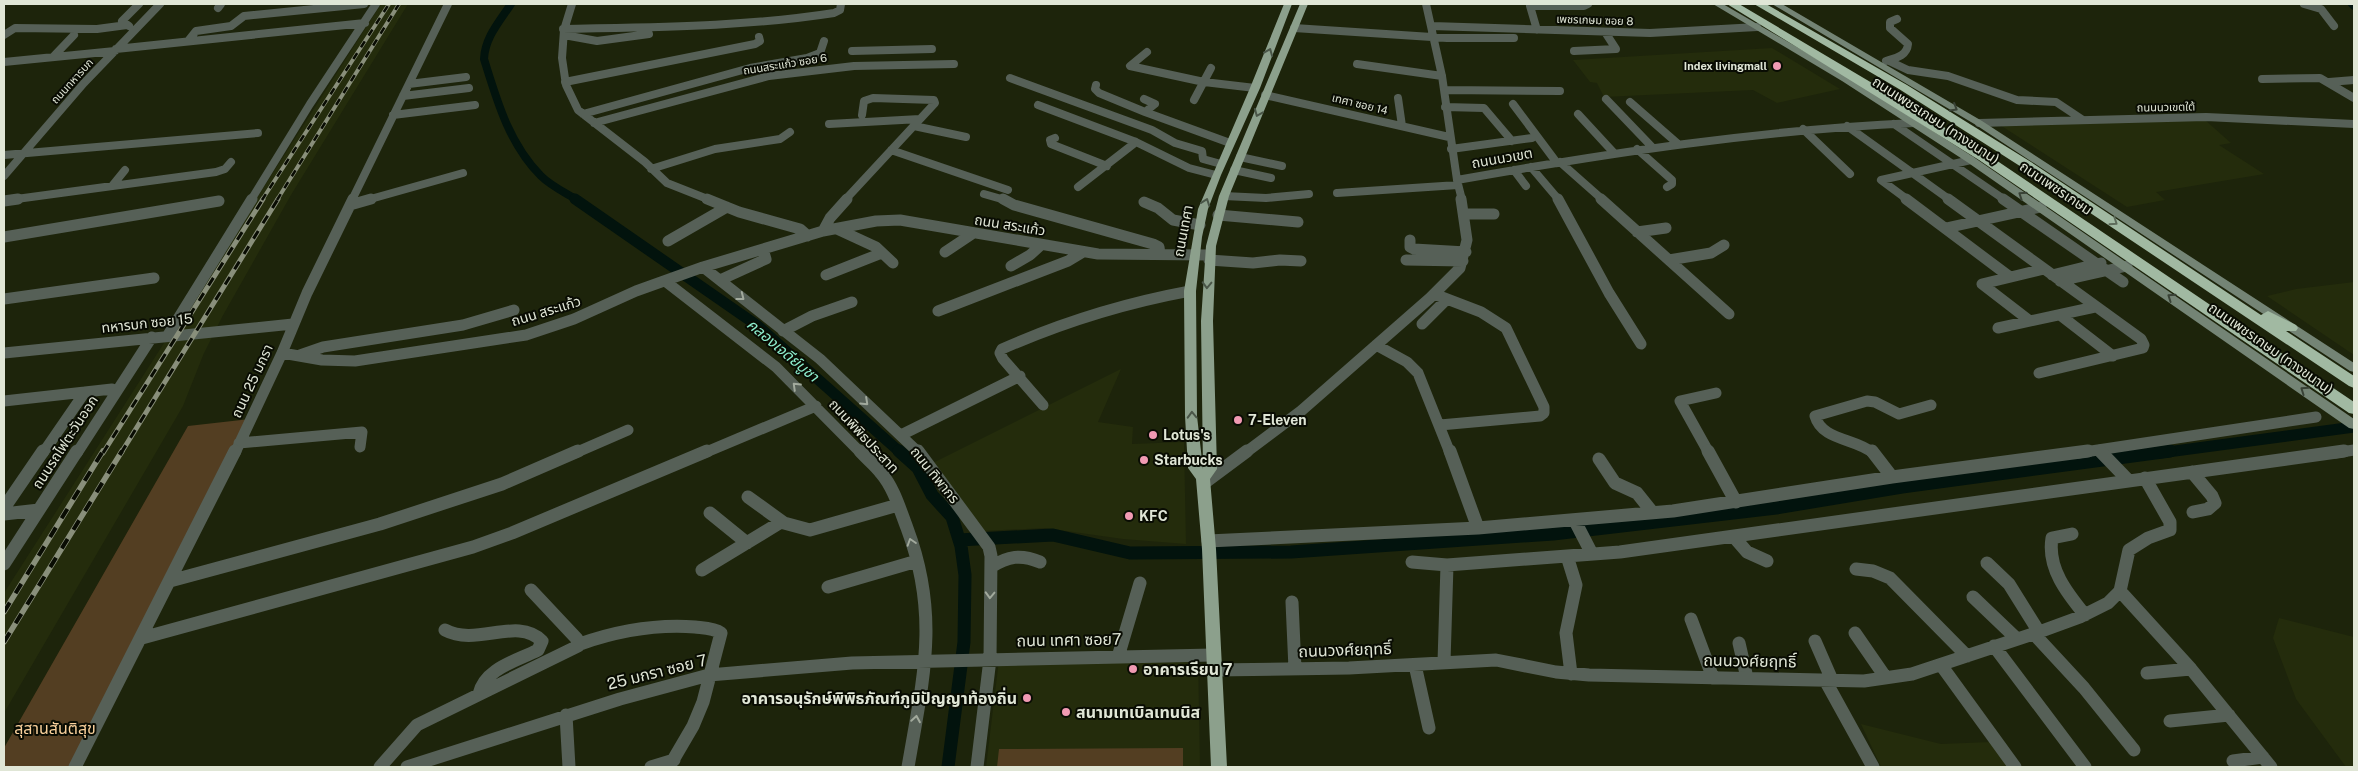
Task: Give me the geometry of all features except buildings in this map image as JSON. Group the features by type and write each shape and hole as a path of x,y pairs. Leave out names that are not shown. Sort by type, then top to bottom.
{"highway":[{"name":"ถนนเพชรเกษม","path":"1732,4 1815,52 1976,152 2162,279 2351,417"},
{"name":"ถนนเพชรเกษม","path":"1760,4 1776,6 1961,123 2070,193 2354,382"},
{"path":"1776,6 1760,15 1796,36 1815,52"},
{"path":"2101,249 2162,279"},
{"path":"2200,280 2291,328"}],"main road":[{"name":"ถนนเทศา","path":"1219,767 1209,545 1203,481 1195,468 1191,416 1190,291 1200,225 1216,175 1288,4"},
{"name":"ถนนเทศา","path":"1203,481 1210,469 1207,321 1209,257 1218,214 1234,170 1304,4"},
{"name":"ถนนเพชรเกษม (ทางขนาน)","path":"1717,4 1914,123 2351,417"},
{"name":"ถนนเพชรเกษม (ทางขนาน)","path":"1776,6 1884,62 2354,368"}],"street":[{"path":"131,28 122,21 139,4"},
{"name":"ถนนทหารบก","path":"4,176 116,50 131,28 160,4"},
{"path":"188,42 196,30 231,26 244,16 364,4"},
{"path":"168,335 310,104 376,4"},
{"name":"ถนน 25 มกรา","path":"75,767 142,638 239,443 282,354 293,324 448,4"},
{"path":"572,4 562,32 560,59 565,82 573,103 583,114 674,187 727,208 800,229 808,236"},
{"path":"562,32 682,28 767,22 834,13 840,10 841,4"},
{"path":"1337,193 1458,182 1449,138 1442,76 1426,4"},
{"path":"1537,30 1530,6 1584,6 1588,4"},
{"path":"2306,4 2320,9 2334,26"},
{"path":"1884,62 1906,54 1908,50 1908,44 1890,28 1890,22 1897,19"},
{"path":"4,62 365,22"},
{"name":"เพชรเกษม ซอย 8","path":"1432,26 1650,33 1757,27"},
{"path":"4,28 131,28"},
{"path":"4,35 15,28"},
{"path":"1294,28 1434,37 1514,38"},
{"path":"562,32 597,41 681,32"},
{"path":"1574,51 1616,48 1605,32"},
{"path":"53,57 74,36"},
{"path":"565,82 757,44 760,41 760,37"},
{"path":"583,114 750,68 807,58 820,53 824,41"},
{"path":"854,66 851,58 854,47 932,49"},
{"path":"1147,52 1130,66 1204,82 1254,88"},
{"path":"1884,62 1908,70 1948,76 2017,100 2060,103 2083,120"},
{"name":"ถนนสระแก้ว ซอย 6","path":"594,123 756,79 854,66 954,64"},
{"path":"1357,64 1442,76"},
{"path":"1194,100 1211,68"},
{"path":"409,84 466,77"},
{"path":"2262,79 2316,77 2329,82 2354,98"},
{"path":"1010,78 1145,128 1175,143 1200,150 1202,151 1202,159 1221,164"},
{"path":"2329,82 2354,80"},
{"path":"1096,85 1095,89 1099,93 1230,143"},
{"path":"403,96 470,88"},
{"path":"1444,90 1560,91"},
{"name":"เทศา ซอย 14","path":"1265,96 1306,103 1449,138"},
{"path":"823,231 830,218 935,103 934,100 873,98 864,102 862,115"},
{"path":"1398,98 1402,126"},
{"path":"1144,99 1155,104 1145,112"},
{"path":"1606,99 1652,147"},
{"path":"1630,102 1677,143"},
{"path":"1513,104 1559,163 1729,314"},
{"path":"393,115 475,105"},
{"path":"1038,105 1136,142 1189,168 1216,175"},
{"path":"1446,107 1484,108 1512,141"},
{"path":"1578,114 1614,153"},
{"name":"ถนนนวเขตใต้","path":"1979,123 2206,117 2354,124"},
{"path":"829,124 917,122 966,137"},
{"name":"ถนนนวเขต","path":"1464,256 1467,240 1465,214 1458,182 1514,170 1677,143 1803,129 1914,123"},
{"path":"1894,124 2123,282"},
{"path":"1847,126 2141,339 2144,345 2142,348 2113,356 2039,373"},
{"path":"1803,129 1850,174"},
{"path":"651,169 715,148 780,139 790,132"},
{"path":"4,155 258,133"},
{"path":"1055,138 1050,140 1051,144 1107,166"},
{"path":"1451,149 1532,138"},
{"path":"1078,187 1136,142"},
{"path":"891,150 1008,190"},
{"path":"1636,150 1672,180 1672,184 1667,187"},
{"path":"1240,157 1282,166"},
{"path":"1970,160 1883,178 1881,180 2010,277"},
{"path":"4,201 222,171 231,162"},
{"path":"1531,167 1557,197 1609,293 1641,344"},
{"path":"112,186 125,170"},
{"path":"1234,170 1271,178"},
{"path":"1514,170 1526,186"},
{"path":"350,205 463,173"},
{"path":"984,194 1001,198 1014,205 1153,244 1159,247 1160,254"},
{"path":"1224,196 1266,198 1309,194"},
{"path":"4,237 220,201"},
{"path":"1144,202 1158,208 1173,220 1200,225"},
{"path":"1946,228 2041,207"},
{"path":"668,241 727,208"},
{"path":"1218,214 1298,222"},
{"path":"1465,214 1494,214"},
{"name":"ถนน สระแก้ว","path":"282,354 322,360 355,361 526,335 574,319 668,279 699,268 823,231 876,221 900,220 972,234 1083,252 1114,255 1195,254 1253,263 1280,260 1301,261"},
{"path":"1637,232 1666,228"},
{"path":"837,229 861,239 893,263"},
{"path":"945,252 972,234"},
{"path":"1410,240 1410,247 1414,249 1464,256"},
{"path":"1669,260 1711,253 1724,244"},
{"path":"1011,266 1030,255 1041,245"},
{"path":"720,280 746,266 766,259 763,249"},
{"path":"938,311 1068,261 1083,252"},
{"path":"826,275 882,253"},
{"path":"1406,260 1464,256"},
{"path":"1203,481 1301,411 1434,294 1460,268 1464,256"},
{"path":"2052,275 2117,260"},
{"path":"2030,321 1982,285 2010,277 2107,271 2127,266"},
{"name":"ถนน ทิพากร","path":"699,268 720,280 820,359 923,456 989,547 991,567 983,659 977,767"},
{"path":"4,299 154,278"},
{"name":"ถนนพิพิธประสาท","path":"668,279 776,367 882,474 892,488 923,583 931,660 908,767"},
{"path":"1043,405 1020,376 1003,359 1000,353 1002,349 1046,330 1101,311 1190,291"},
{"path":"1434,294 1498,322 1506,328 1544,407 1544,413 1540,416 1440,425"},
{"path":"1422,324 1447,299"},
{"path":"784,331 812,316 852,302"},
{"path":"1998,328 2095,307"},
{"path":"298,355 323,347 463,324 514,310"},
{"path":"2060,315 2113,356"},
{"name":"ทหารบก ซอย 15","path":"4,353 168,335 293,324"},
{"name":"ถนนรถไฟตะวันออก","path":"4,564 152,337"},
{"path":"1376,345 1407,362 1418,373 1440,425 1478,528"},
{"path":"901,435 1020,376"},
{"path":"4,410 8,400 112,389"},
{"path":"4,508 85,392"},
{"path":"1716,394 1680,401 1736,502"},
{"path":"1892,477 1887,468 1871,451 1860,444 1824,431 1817,424 1815,416 1867,401 1875,402 1891,412 1899,414 1931,405"},
{"path":"142,638 473,547 512,533 816,406"},
{"path":"1209,545 1576,522 1736,502 1892,477 2101,453 2316,417"},
{"path":"170,581 380,524 502,484 628,430"},
{"path":"239,443 362,432 360,447"},
{"path":"1412,562 1447,565 1592,554 1734,537 2125,477 2145,478 2354,450"},
{"path":"2101,453 2125,477"},
{"path":"1599,459 1615,483 1637,494 1653,513"},
{"path":"2192,472 2209,492 2215,503 2208,509 2193,512"},
{"path":"2145,478 2170,522 2170,530 2148,538 2129,550 2125,559 2120,591 2191,669 2267,762"},
{"path":"748,497 781,522 797,530 810,530 898,505"},
{"path":"4,514 39,510"},
{"path":"710,512 747,543"},
{"path":"702,570 781,522"},
{"path":"1576,522 1592,554"},
{"path":"2072,534 2052,538 2050,543 2053,560 2060,579 2085,614"},
{"path":"1734,537 1747,552 1767,561"},
{"path":"991,567 1002,560 1018,555 1028,556 1040,562"},
{"path":"1567,556 1577,584 1567,633 1570,674"},
{"path":"828,587 917,561"},
{"path":"1987,563 1998,570 2007,581 2037,633 2134,750"},
{"path":"1444,662 1447,565"},
{"path":"1856,569 1873,570 1890,578 1967,656"},
{"path":"1118,656 1140,583"},
{"path":"530,590 580,644"},
{"name":"ถนนวงศ์ยฤทธิ์","path":"1214,662 1295,668 1415,665 1496,660 1570,674 1828,680 1886,678 1941,665 2037,633 2108,603 2120,591"},
{"path":"1973,597 2017,639"},
{"path":"1292,602 1295,668"},
{"path":"1691,619 1712,678"},
{"path":"380,767 417,725 580,644 612,633 681,626 718,630 721,633 703,702 671,763 651,767"},
{"path":"445,630 450,635 477,638 519,630 530,632 540,637 542,641 538,650 506,665 482,681 479,686 479,694"},
{"path":"1856,633 1886,678"},
{"path":"1815,641 1828,680 1873,767"},
{"path":"1739,643 1744,658 1747,678"},
{"path":"1994,646 2085,767"},
{"name":"ถนน เทศา ซอย7","path":"931,660 1118,656 1214,662"},
{"name":"25 มกรา ซอย 7","path":"407,767 566,715 710,675 852,663 931,660"},
{"path":"1415,665 1429,728"},
{"path":"1941,665 2015,767"},
{"path":"2147,673 2191,669"},
{"path":"566,715 569,767"},
{"path":"2170,721 2229,715"},
{"path":"2233,762 2267,762"}],"shaded area":[{"path":"381,4 408,4 291,195 222,317 204,353 183,406 4,713 4,593"},
{"path":"1772,48 1840,89 1777,103 1753,90 1604,97 1597,83 1590,82 1573,60"},
{"path":"2205,120 2231,143 2219,145 2264,174 2156,192 2165,200 2127,207 2000,125"},
{"path":"2354,282 2354,355 2267,296 2296,289"},
{"path":"1121,369 1098,422 1133,427 1132,444 1184,442 1186,544 1123,539 1045,528 982,531 933,463"},
{"path":"2279,618 2354,637 2354,767 2346,767 2296,699 2273,638"},
{"path":"1198,654 1200,767 986,767 999,660"},
{"path":"1861,724 1941,744 1990,742 2008,767 1881,767"}],"green space":[{"name":"สุสานสันติสุข","path":"250,419 73,767 4,767 4,748 188,426"},
{"path":"1183,748 1183,767 997,767 999,749"}],"waterway":[{"name":"คลองเจดีย์บูชา","path":"511,4 494,30 485,51 484,59 494,90 512,136 530,164 549,183 577,200"},
{"name":"คลองเจดีย์บูชา","path":"575,199 758,326 901,453"},
{"path":"2160,453 2354,427"},
{"name":"คลองเจดีย์บูชา","path":"899,451 918,468 932,495 952,517 959,540"},
{"path":"959,540 1053,535 1130,553 1291,552 1553,534 1776,508 1902,487 2170,451"},
{"name":"คลองเจดีย์บูชา","path":"948,767 964,642 965,575 959,540"}],"railway":[{"path":"262,200 389,4"},
{"path":"277,200 399,4"},
{"path":"103,453 263,199"},
{"path":"121,453 278,199"},
{"path":"4,612 103,451"},
{"path":"4,642 122,451"}],"place":[{"name":"Index livingmall","path":"1777,66"},
{"name":"7-Eleven","path":"1238,420"},
{"name":"Lotus's","path":"1153,435"},
{"name":"Starbucks","path":"1144,460"},
{"name":"KFC","path":"1129,516"},
{"name":"อาคารเรียน 7","path":"1133,669"},
{"name":"อาคารอนุรักษ์พิพิธภัณฑ์ภูมิปัญญาท้องถิ่น","path":"1027,698"},
{"name":"สนามเทเบิลเทนนิส","path":"1066,712"}]}
